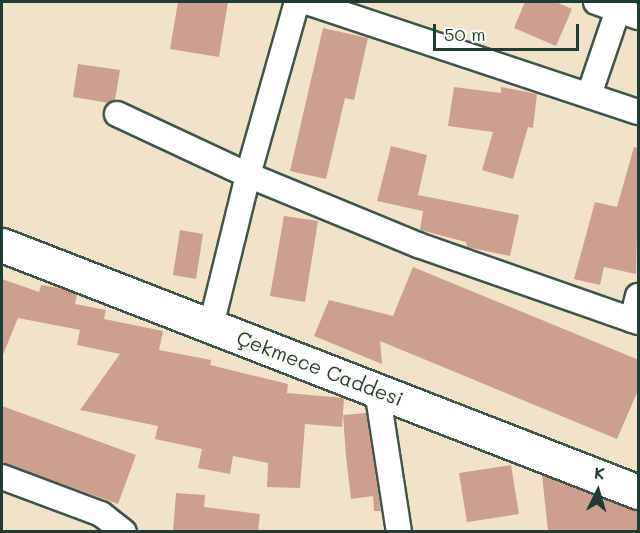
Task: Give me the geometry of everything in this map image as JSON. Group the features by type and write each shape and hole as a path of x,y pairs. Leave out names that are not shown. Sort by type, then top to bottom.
{"main road":[{"name":"Çekmece Caddesi","path":"2,245 639,492"}],"street":[{"path":"211,326 248,175 297,2"},
{"path":"307,2 639,112"},
{"path":"589,96 618,9"},
{"path":"117,114 248,175 418,245 635,321 639,296"},
{"path":"377,390 399,531"},
{"path":"2,477 101,514 124,531"}],"building":[{"path":"178,2 228,2 219,57 170,49"},
{"path":"525,2 556,2 572,9 556,46 514,28"},
{"path":"323,28 368,38 354,100 345,98 326,179 290,171"},
{"path":"78,64 120,70 115,100 109,103 73,97"},
{"path":"454,87 501,93 501,87 537,94 533,128 528,127 513,179 482,170 493,132 448,126"},
{"path":"391,146 427,155 418,195 519,215 510,256 467,247 466,242 420,230 423,211 377,201"},
{"path":"634,147 639,148 636,274 604,267 600,285 574,279 595,202 617,207"},
{"path":"284,216 318,221 305,302 270,296"},
{"path":"180,230 203,234 196,279 173,275"},
{"path":"413,267 639,360 639,388 617,439 380,341 382,364 314,336 329,300 393,316"},
{"path":"2,279 39,292 41,285 64,289 77,294 75,304 106,310 104,319 163,331 159,350 211,360 210,365 288,384 287,393 344,398 342,427 305,424 300,488 267,487 268,463 233,456 230,474 198,468 202,449 155,439 158,426 80,410 120,354 77,345 80,330 18,318 2,357"},
{"path":"2,406 136,455 118,504 2,463"},
{"path":"366,413 381,511 374,511 373,496 351,499 343,415"},
{"path":"511,465 519,514 467,522 459,473"},
{"path":"542,475 639,510 639,531 548,531"},
{"path":"176,493 205,495 204,507 260,514 258,531 173,531"}]}
